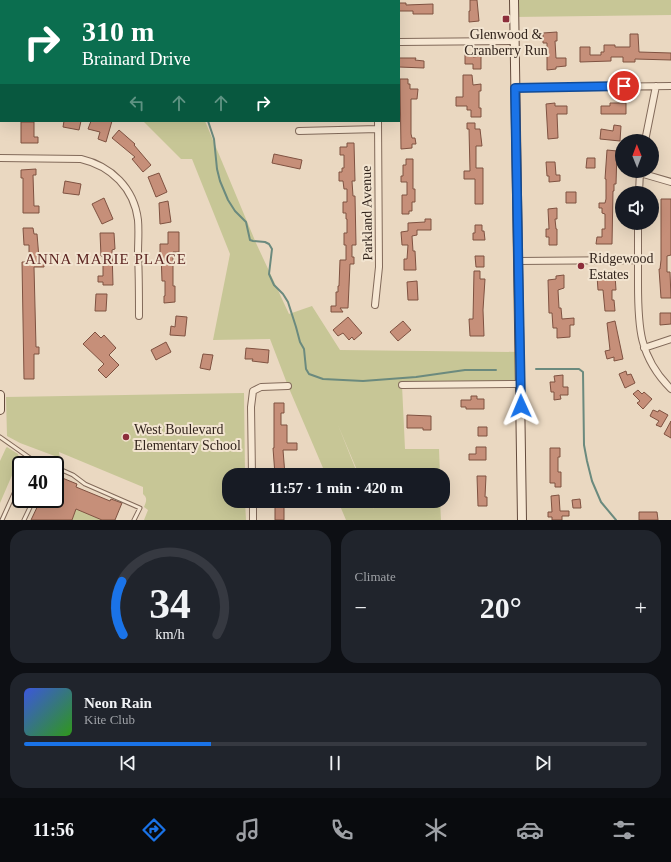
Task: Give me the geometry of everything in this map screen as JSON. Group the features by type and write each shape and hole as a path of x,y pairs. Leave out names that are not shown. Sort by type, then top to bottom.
{"street":[{"path":"514,0 522,520"},
{"path":"400,42 515,41"},
{"path":"646,134 656,86"},
{"path":"515,88 671,86"},
{"name":"Parkland Avenue","path":"375,305 379,267 378,122"},
{"path":"299,131 378,129"},
{"path":"0,158 81,158 103,166 121,181 132,198 138,218 139,316"},
{"path":"659,178 671,182"},
{"path":"638,230 639,329 644,348 653,367 671,389"},
{"path":"518,261 637,260"},
{"path":"644,348 671,339"},
{"path":"402,385 520,384"},
{"path":"252,468 252,393 257,388 288,386"},
{"path":"0,395 0,410"},
{"path":"253,508 253,520"}],"lane":[{"path":"0,437 27,456"},
{"path":"64,471 73,475 85,484 140,508 134,520"},
{"path":"2,520 12,498"},
{"path":"24,520 30,508"}],"shaded area":[{"path":"514,0 671,0 671,15 514,17"},
{"path":"144,122 205,122 256,243 289,314 312,306 340,350 520,352 520,384 402,385 405,449 439,449 440,468 356,468 338,425 355,468 323,468 288,386 270,339 213,340 230,254 192,159 181,159"},
{"name":"West Boulevard Elementary School","path":"244,393 245,468 222,468 222,508 245,508 246,520 144,520 148,510 144,507 146,497 143,494 143,487 59,452 60,456 55,456 20,443 7,436 6,397"},
{"path":"7,447 18,454 18,456 12,456 12,475 0,503 0,461"},
{"path":"341,508 373,508 374,510 373,508 440,508 441,520 346,520"},
{"path":"76,509 102,520 72,520"}],"building":[{"path":"470,0 477,0 479,21 469,22"},
{"path":"400,3 406,3 406,5 433,4 433,14 413,14 413,11 400,11"},
{"path":"557,32 557,41 555,41 556,58 566,58 566,66 547,70 547,43 543,43 543,33"},
{"path":"630,34 638,34 639,52 671,53 671,60 635,59 635,62 623,62 623,57 611,57 611,61 580,62 580,47 590,47 590,55 601,55 601,52 604,52 604,45 630,47"},
{"path":"465,54 473,54 473,57 481,56 481,69 473,69 473,64 465,64"},
{"path":"400,58 416,58 415,60 424,61 424,68 400,67"},
{"path":"463,75 472,75 473,85 481,84 481,91 479,91 479,108 481,108 481,117 471,117 471,110 467,110 467,106 456,106 456,97 463,97"},
{"path":"400,79 408,79 410,89 418,89 417,99 411,99 411,134 412,138 415,138 416,144 412,144 412,148 401,149"},
{"path":"555,103 555,106 567,106 567,114 557,114 558,138 548,139 546,104"},
{"path":"610,103 626,103 626,114 601,114 601,106 610,106"},
{"path":"21,122 34,122 34,137 38,137 38,143 21,143"},
{"path":"64,122 81,122 79,130 63,127"},
{"path":"91,122 112,122 106,142 98,139 100,132 88,129"},
{"path":"467,123 475,123 475,129 480,129 482,146 476,146 476,168 483,168 483,204 475,204 475,179 464,179 464,171 470,171 469,129 467,129"},
{"path":"614,125 621,126 620,134 615,134 615,140 600,139 601,129 613,131"},
{"path":"119,130 135,144 134,145 151,165 143,172 132,159 135,157 112,138"},
{"path":"347,143 354,143 355,181 352,181 353,196 355,196 356,245 352,245 352,257 354,257 354,264 350,264 348,308 340,308 343,312 331,312 331,306 336,306 336,292 338,292 339,286 340,260 346,260 344,233 347,233 347,219 346,213 343,213 343,202 347,202 347,189 344,189 343,181 339,181 339,172 342,172 342,168 344,168 344,155 340,155 340,147 347,147"},
{"path":"607,150 615,151 616,184 614,184 613,191 612,244 596,244 597,237 602,237 602,229 605,229 605,214 602,213 602,208 599,208 599,203 605,203 606,199 605,179"},
{"path":"274,154 302,160 300,169 272,163"},
{"path":"587,158 595,158 595,168 586,168"},
{"path":"406,159 413,159 413,189 415,189 415,202 412,202 412,211 409,211 409,214 402,214 402,195 407,195 407,182 401,182 401,176 403,176 403,165 406,165"},
{"path":"546,162 555,162 556,175 560,175 560,181 549,182"},
{"path":"36,169 36,175 33,175 34,206 39,206 39,213 23,213 23,178 21,178 21,170"},
{"path":"159,173 167,192 156,197 148,177"},
{"path":"65,181 81,184 79,195 63,193"},
{"path":"566,192 576,192 576,203 566,203"},
{"path":"104,198 113,219 102,224 92,204"},
{"path":"661,199 671,199 671,255 667,256 667,272 670,272 671,298 661,298 659,269 661,260"},
{"path":"168,201 171,222 160,224 159,203"},
{"path":"557,208 557,219 555,219 557,229 557,245 549,245 549,237 546,237 546,229 549,229 548,209"},
{"path":"425,219 431,219 431,230 417,230 417,235 412,236 413,251 415,251 416,270 404,270 404,259 407,259 408,245 402,245 401,232 408,231 408,223 425,222"},
{"path":"475,225 482,225 485,240 473,240"},
{"path":"23,228 33,228 34,234 37,234 39,258 44,258 44,267 34,267 36,347 39,347 39,354 34,354 34,379 24,379 22,262 29,262 29,245 24,245"},
{"path":"168,232 179,232 179,252 173,252 173,286 175,286 175,302 164,303 165,281 162,281 160,244 168,244"},
{"path":"100,233 114,233 115,249 112,250 113,285 103,285 103,282 98,282 98,276 103,276 103,256 101,256"},
{"path":"475,256 484,256 484,267 476,267"},
{"path":"474,271 480,271 480,279 485,279 483,310 484,336 470,336 469,319 473,319"},
{"path":"564,275 564,288 558,290 559,308 561,308 562,319 574,318 574,325 570,325 570,337 557,338 557,328 553,328 552,313 549,313 548,280 556,279 556,276"},
{"path":"615,275 616,290 612,290 612,300 614,300 615,311 605,311 603,290 598,290 597,276"},
{"path":"417,281 418,300 408,300 407,282"},
{"path":"96,294 107,294 106,311 95,311"},
{"path":"660,313 671,313 671,324 660,325"},
{"path":"176,316 187,317 185,336 170,335 171,326 175,327"},
{"path":"348,317 362,333 354,340 352,337 349,340 343,333 338,336 333,330"},
{"path":"403,321 411,330 398,341 390,332"},
{"path":"615,321 623,359 614,361 614,357 607,359 605,351 610,350 607,323"},
{"path":"95,332 101,338 104,335 116,348 109,355 119,365 106,378 98,370 104,364 83,344"},
{"path":"166,342 171,352 156,360 151,350"},
{"path":"246,348 269,350 268,363 252,361 253,359 245,359"},
{"path":"203,354 213,355 210,370 200,368"},
{"path":"626,371 627,375 631,374 635,383 625,388 619,374"},
{"path":"563,375 563,387 568,387 568,395 560,395 561,399 554,400 554,392 551,392 550,382 555,382 554,376"},
{"path":"638,390 642,394 644,392 652,399 643,409 637,403 640,401 633,394"},
{"path":"471,396 477,396 477,399 484,399 484,409 466,409 466,407 461,407 461,400 471,400"},
{"path":"274,403 284,403 284,413 281,413 281,425 287,425 287,443 297,443 297,450 283,450 284,468 274,468"},
{"path":"653,410 658,412 659,410 668,415 661,427 656,425 659,421 650,416"},
{"path":"407,415 431,416 431,430 423,430 423,428 407,428"},
{"path":"671,421 671,438 664,434"},
{"path":"478,427 487,427 487,436 478,436"},
{"path":"476,447 486,447 486,460 469,460 469,454 476,454"},
{"path":"550,448 560,448 560,457 558,457 558,472 561,472 561,487 555,487 555,483 550,483"},
{"path":"477,476 486,476 485,497 487,497 487,506 478,506"},
{"path":"64,479 77,484 76,487 110,501 111,499 122,503 115,520 102,520 76,509 72,520 31,520 37,508 64,508"},
{"path":"559,495 560,511 569,511 569,516 562,516 562,520 552,520 552,517 548,517 548,512 552,512 551,496"},
{"path":"580,499 581,508 573,508 572,500"},
{"path":"275,508 284,508 284,520 275,520"},
{"path":"639,512 657,512 658,520 639,520"}],"waterway":[{"path":"208,122 214,139 217,169 220,181 228,200 235,211 246,222 250,240 265,242 269,244 272,249 269,274 274,285 283,294 288,302 300,342 304,349 306,369 309,374 323,379 363,381 416,377 465,370 496,370"},
{"path":"536,369 579,369 583,372 584,445 587,461 592,481 601,502 616,520"}],"place":[{"name":"Glenwood & Cranberry Run","path":"506,19"},
{"name":"Ridgewood Estates","path":"581,266"},
{"name":"West Boulevard Elementary School","path":"126,437"}],"district":[{"name":"ANNA MARIE PLACE","path":"106,259"}],"route":[{"path":"521,406 515,88 624,86"}]}
